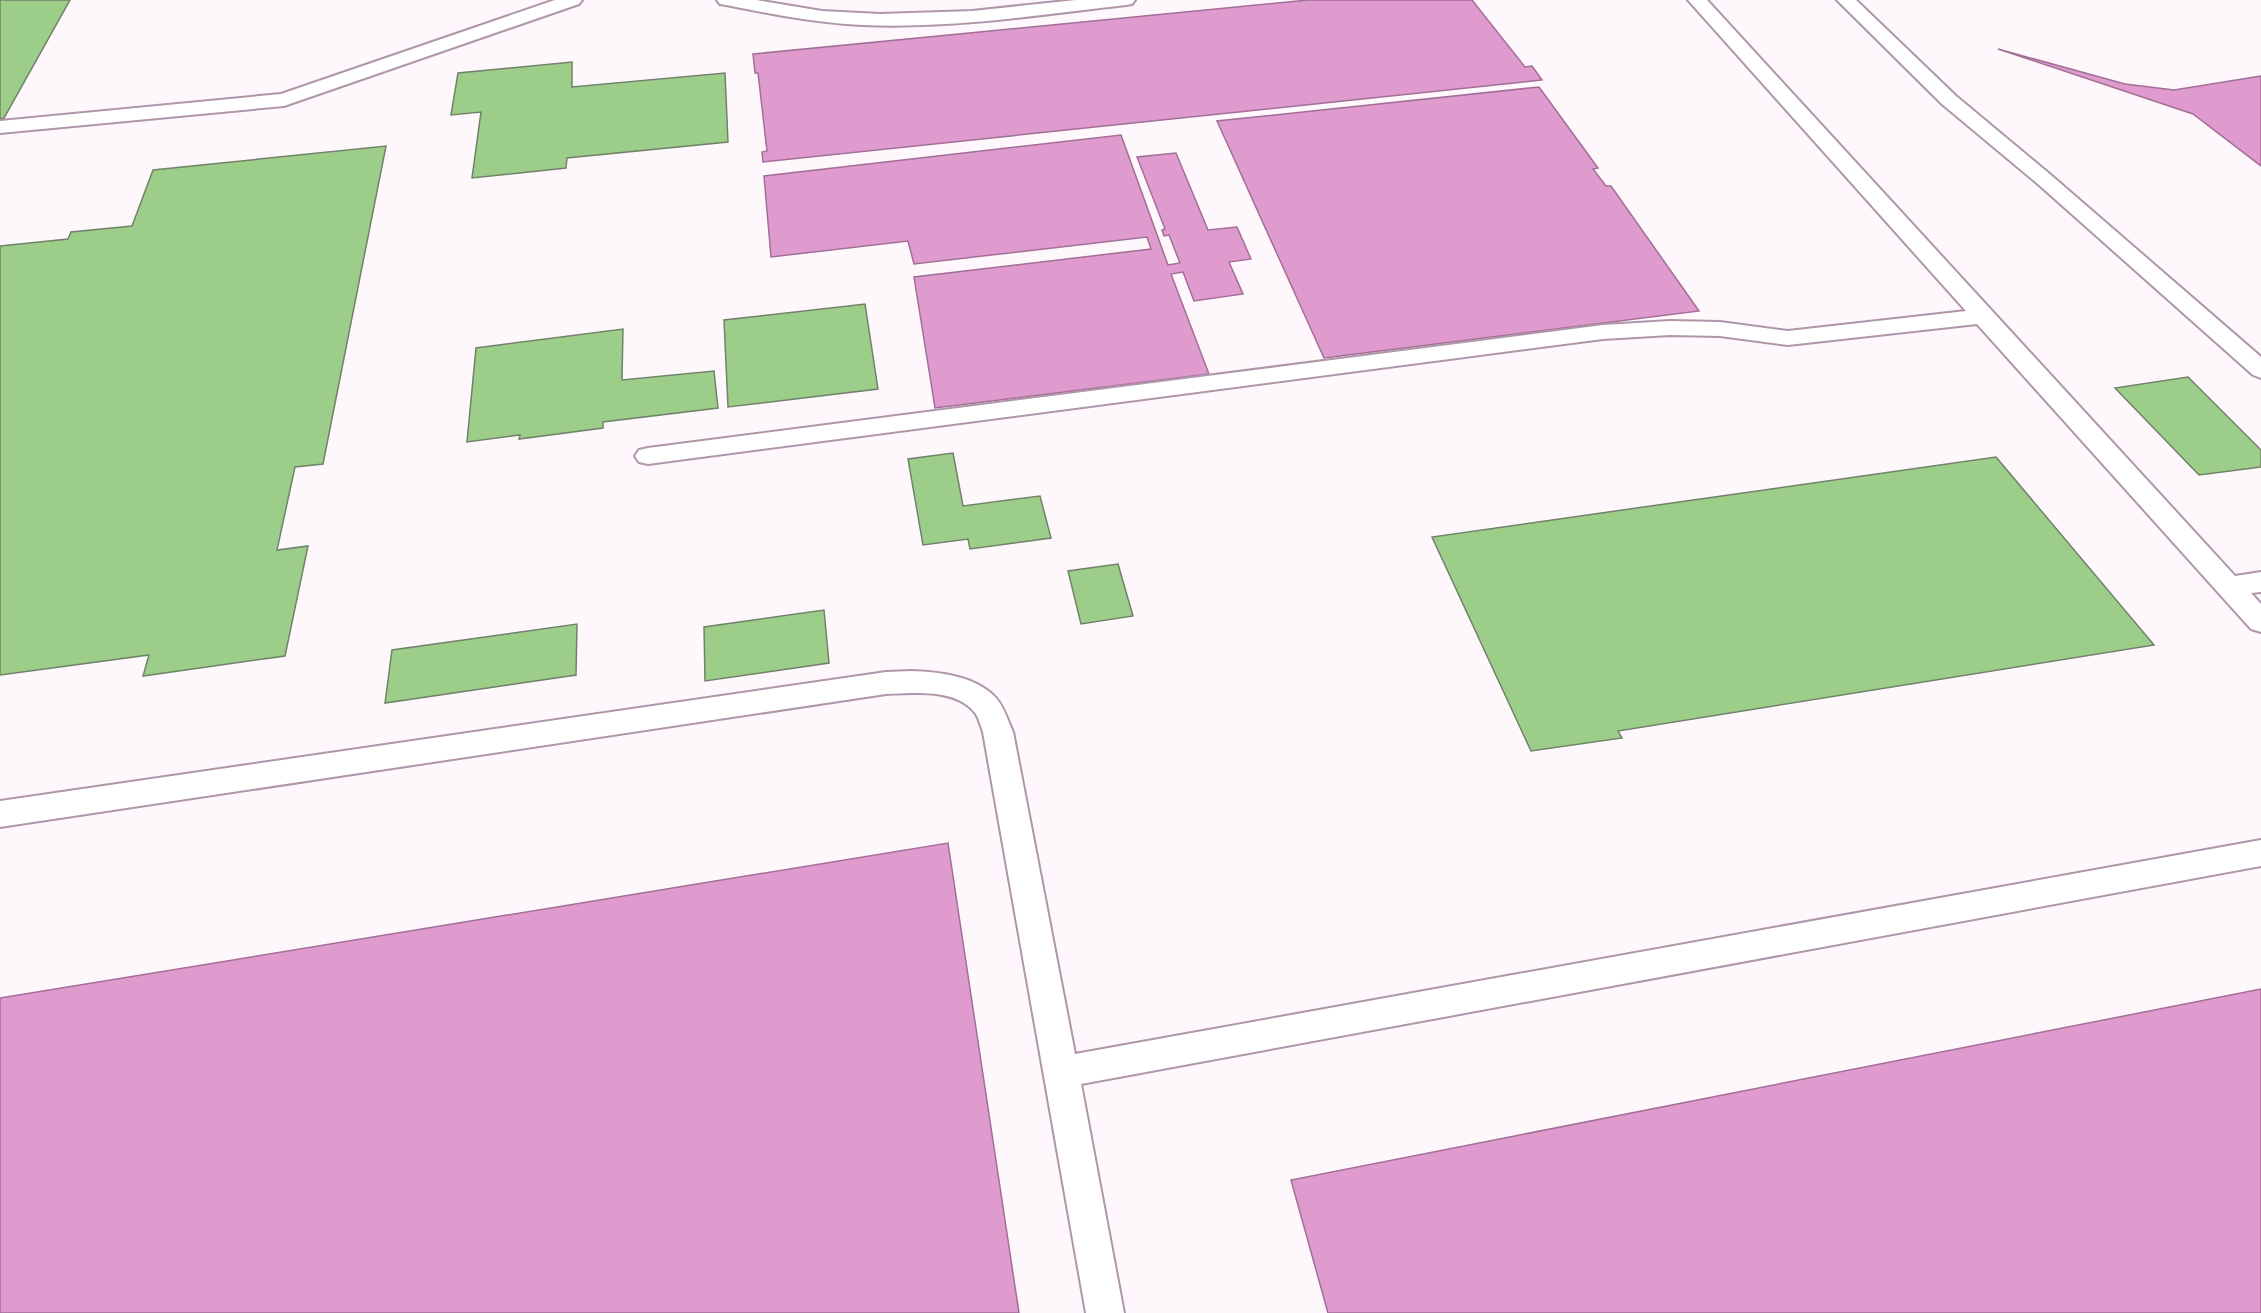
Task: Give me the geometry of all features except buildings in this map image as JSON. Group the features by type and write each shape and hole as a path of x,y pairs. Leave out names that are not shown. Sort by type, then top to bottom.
{"lane":[{"path":"0,127 284,100 573,0"},
{"path":"726,0 806,14 879,20 947,17 1126,0"},
{"path":"1697,0 2261,622"},
{"path":"1846,0 1949,100 2046,180 2261,370"},
{"path":"648,456 1603,332 1670,328 1710,329 1788,338 1983,315"},
{"path":"2229,587 2261,582"},
{"path":"0,814 886,683 941,684 966,691 987,707 998,732 1105,1313"},
{"path":"1061,1072 2261,853"}],"shaded area":[{"path":"1308,0 1472,0 1525,67 1532,66 1542,80 763,162 762,152 767,151 758,73 755,73 753,54"},
{"path":"1998,49 2125,84 2174,90 2261,76 2261,166 2193,114"},
{"path":"1539,87 1598,168 1593,169 1606,186 1611,186 1699,311 1324,358 1217,121"},
{"path":"1121,135 1168,265 1180,263 1169,235 1164,236 1162,230 1165,229 1137,157 1176,153 1208,230 1237,227 1251,259 1229,262 1243,294 1194,301 1183,272 1171,274 1209,374 935,408 914,277 1151,249 1147,237 914,264 908,241 771,257 764,176"},
{"path":"948,843 1019,1313 0,1313 0,998"},
{"path":"2261,989 2261,1313 1328,1313 1291,1180"}]}
